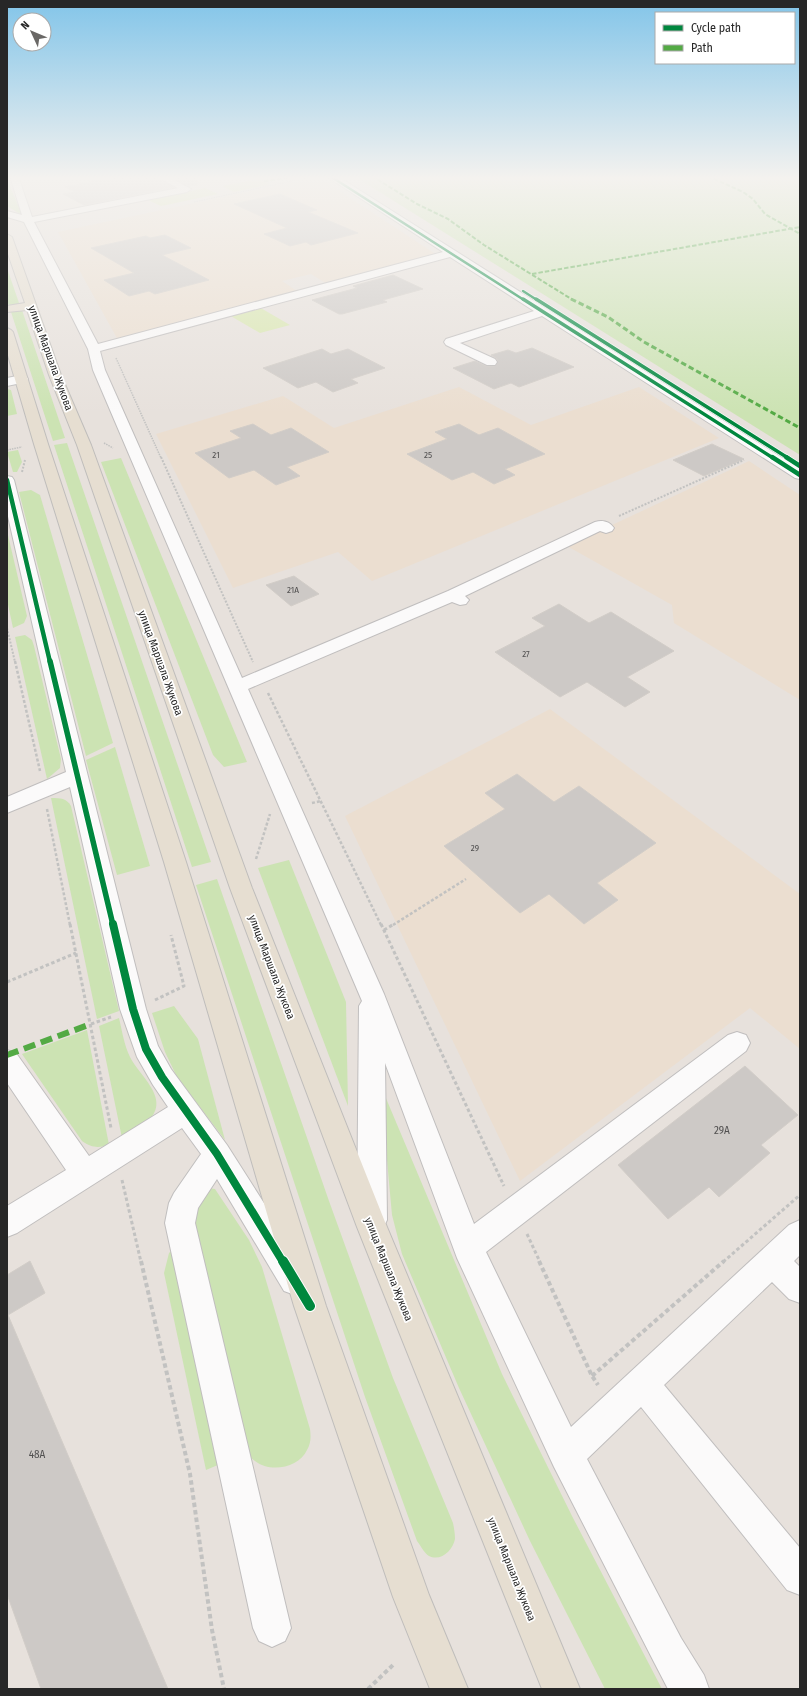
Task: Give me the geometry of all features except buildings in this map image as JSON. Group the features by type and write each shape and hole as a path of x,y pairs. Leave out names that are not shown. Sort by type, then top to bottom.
{"main road":[{"name":"улица Маршала Жукова","path":"13,255 55,375 84,445 241,888 372,1227 560,1689"},
{"path":"7,309 31,306"},
{"path":"7,332 15,381 43,452 175,862 310,1306 411,1598 449,1689"}],"street":[{"path":"43,255 102,346 99,370 372,994 468,1247 566,1455 668,1651 690,1689"},
{"path":"447,255 453,259"},
{"path":"102,346 453,259 466,261 679,400 800,475"},
{"path":"491,362 450,342 544,312"},
{"path":"15,479 10,503 133,1009 146,1049 162,1076 217,1154 310,1306"},
{"path":"237,687 457,597 603,526"},
{"path":"7,806 77,775"},
{"path":"372,994 372,1227"},
{"path":"468,1247 737,1043"},
{"path":"7,1061 85,1174"},
{"path":"7,1224 186,1111"},
{"path":"217,1154 184,1203 180,1223 272,1628"},
{"path":"566,1455 800,1235"},
{"path":"772,1261 800,1288"},
{"path":"642,1383 800,1577"}],"path":[{"path":"102,346 260,678 384,930 592,1376 613,1410"},
{"path":"7,450 22,447"},
{"path":"15,479 22,470 26,461 24,454"},
{"path":"603,526 749,458 765,454"},
{"path":"384,930 466,879"},
{"path":"91,1024 133,1009 184,986 171,933"},
{"path":"7,982 76,953"},
{"path":"592,1376 800,1195"},
{"path":"368,1689 393,1665"}],"shaded area":[{"path":"71,255 436,255 327,284 311,274 282,281 297,291 118,340"},
{"path":"459,387 531,425 639,387 719,438 372,581 338,552 233,588 156,434 283,396 334,428"},
{"path":"749,461 800,495 800,700 674,623 672,605 567,546"},
{"path":"550,709 800,894 800,1049 750,1008 520,1181 345,816"}],"green space":[{"path":"481,255 800,255 800,455"},
{"path":"7,268 19,303 18,304 9,305 7,302"},
{"path":"259,307 290,325 260,333 229,315"},
{"path":"22,310 65,438 53,441 11,312"},
{"path":"7,389 11,390 17,414 7,416"},
{"path":"67,443 211,862 192,867 54,445"},
{"path":"18,450 22,462 17,472 13,472 7,452"},
{"path":"121,458 247,762 224,767 213,755 101,462"},
{"path":"31,490 40,495 113,743 86,756 19,492"},
{"path":"7,531 27,616 24,623 13,628 7,600"},
{"path":"25,635 32,640 34,646 61,759 60,768 47,779 15,637"},
{"path":"115,747 150,866 117,875 86,760"},
{"path":"51,798 63,799 71,806 119,1011 97,1019"},
{"path":"289,860 346,1002 348,1106 258,868"},
{"path":"217,879 329,1201 393,1378 453,1523 455,1537 454,1543 449,1551 442,1556 433,1557 427,1555 417,1541 365,1397 196,885"},
{"path":"174,1006 198,1039 225,1140 177,1077 165,1052 152,1013"},
{"path":"119,1018 130,1057 147,1081 156,1098 154,1114 146,1123 122,1138 99,1026"},
{"path":"87,1030 109,1145 102,1147 95,1147 82,1141 22,1054"},
{"path":"380,1084 502,1374 572,1516 662,1689 605,1689 530,1541 459,1388 402,1254 392,1215"},
{"path":"208,1188 215,1189 249,1240 262,1267 310,1429 311,1437 308,1447 303,1456 291,1465 276,1468 261,1465 252,1459 246,1448 191,1217"},
{"path":"176,1247 225,1462 206,1470 164,1273 169,1253"}],"marked path":[{"path":"500,255 571,299 608,317 644,342 800,428"},
{"path":"532,274 640,255"},
{"path":"7,1055 91,1024"}],"cycle path":[{"path":"454,255 800,475"},
{"path":"523,291 800,466"},
{"path":"7,480 133,1009 146,1049 162,1077 217,1154 310,1306"}]}
